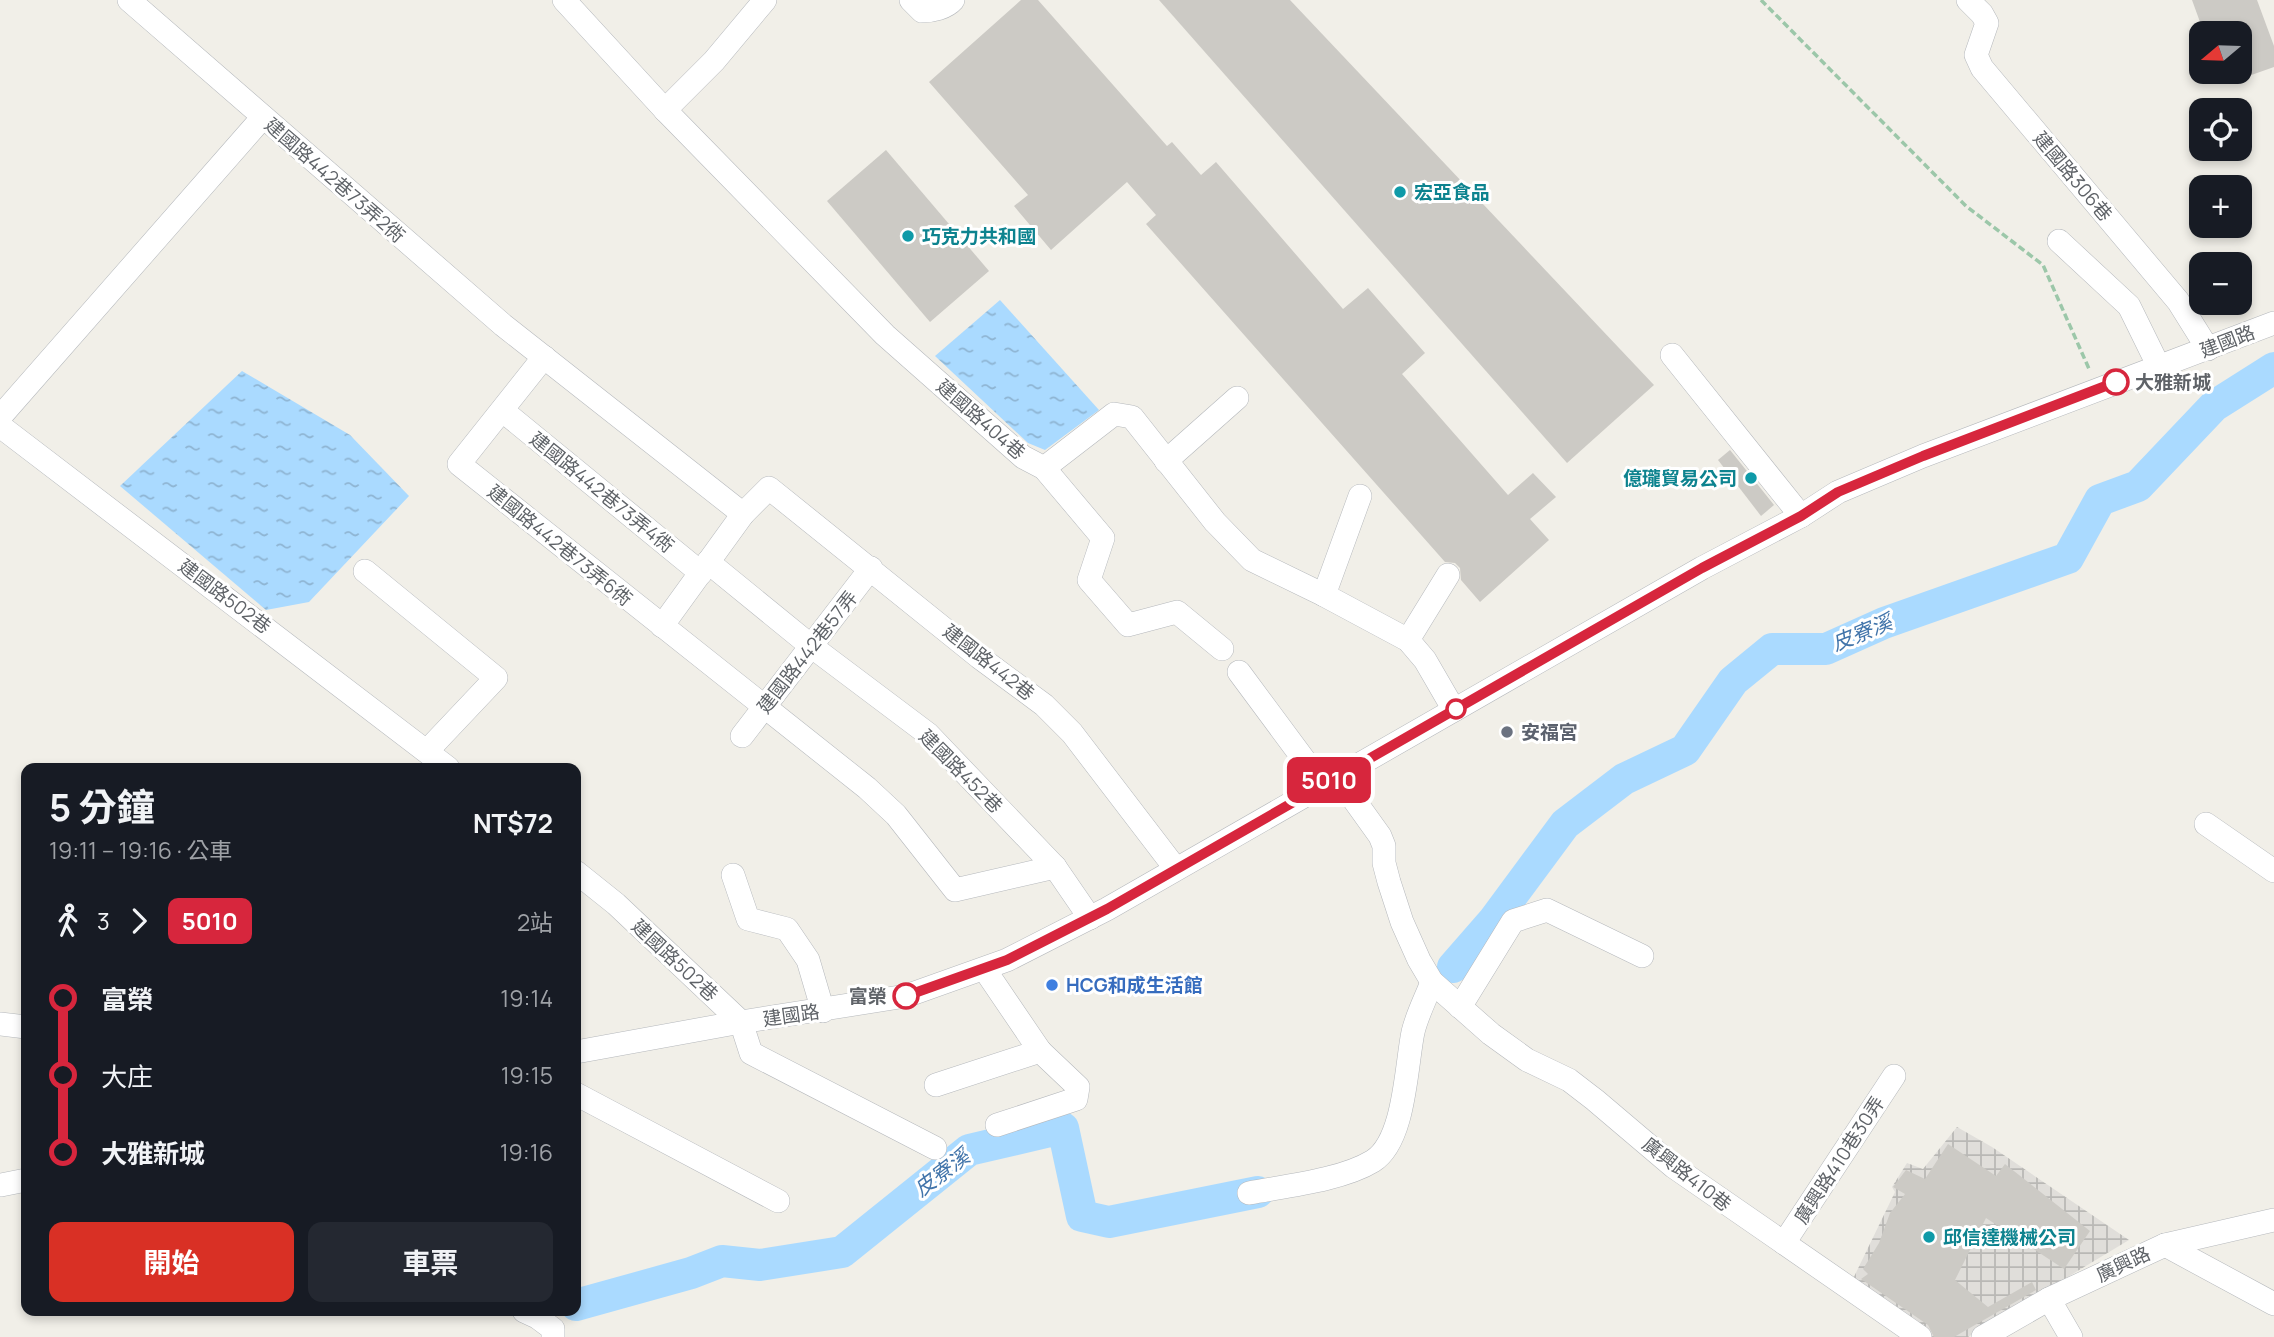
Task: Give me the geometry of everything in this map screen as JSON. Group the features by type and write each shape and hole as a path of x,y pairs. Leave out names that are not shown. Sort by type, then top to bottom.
{"street":[{"name":"建國路442巷73弄2衖","path":"128,0 493,316 743,514"},
{"name":"建國路404巷","path":"564,0 665,110 885,335 1023,457 1044,468 1114,414 1132,417 1215,522 1252,560 1408,640 1425,660 1454,710"},
{"path":"665,110 714,61 765,0"},
{"path":"911,0 922,11 950,4 953,0"},
{"name":"建國路306巷","path":"1968,0 1987,23 1976,54 1982,68 2178,301 2208,349"},
{"path":"0,417 262,117"},
{"path":"2059,241 2129,306 2159,367"},
{"name":"建國路","path":"581,1051 906,996 985,970 1090,918 1702,568 1801,516 1838,492 2274,323"},
{"path":"1672,355 1801,516"},
{"path":"503,411 544,357"},
{"path":"1166,461 1237,398"},
{"name":"建國路442巷73弄6衖","path":"503,411 459,464 867,788 896,815 955,890 1055,867"},
{"name":"建國路442巷73弄4衖","path":"503,411 811,646"},
{"name":"建國路502巷","path":"0,426 442,763"},
{"path":"1044,468 1104,538 1089,580 1128,625 1177,611 1223,649"},
{"name":"建國路442巷","path":"743,514 769,488 872,568 979,657 1044,705 1072,733 1176,869"},
{"path":"1324,595 1360,496"},
{"path":"662,626 743,514"},
{"name":"建國路442巷57弄","path":"742,736 872,568"},
{"path":"365,571 496,678 427,751"},
{"path":"1408,640 1448,575"},
{"name":"建國路452巷","path":"811,646 928,734 1055,867 1090,918"},
{"path":"1239,672 1380,836 1384,846 1384,863 1402,922 1432,982 1414,1030 1397,1126 1388,1145 1375,1160 1345,1173 1249,1194"},
{"path":"2206,824 2274,871"},
{"path":"733,875 748,919 787,929 808,960 823,1011"},
{"name":"建國路502巷","path":"581,876 615,904 741,1022"},
{"path":"1460,1006 1513,921 1547,910 1642,956"},
{"path":"985,970 1040,1051 1079,1087 1076,1099 997,1125"},
{"name":"廣興路410巷","path":"1432,982 1491,1034 1527,1060 1569,1080 1674,1167 1735,1212 1920,1337"},
{"path":"741,1022 751,1053 935,1148"},
{"path":"0,1024 21,1026"},
{"path":"936,1085 1040,1051"},
{"name":"廣興路410巷30弄","path":"1784,1243 1894,1076"},
{"path":"581,1097 778,1201"},
{"path":"1,1185 21,1181"},
{"name":"廣興路","path":"1985,1337 2049,1299 2165,1245 2274,1220"},
{"path":"2165,1245 2274,1304"},
{"path":"2049,1299 2071,1337"},
{"path":"535,1316 553,1329 554,1337"}],"path":[{"path":"1761,0 1966,206 2043,265 2098,389"}],"shaded area":[{"name":"邱信達機械公司","path":"1957,1127 1992,1147 2129,1240 1968,1337 1929,1337 1851,1283 1895,1192 1892,1187 1907,1163 1923,1169"}],"water":[{"path":"1000,300 1099,410 1045,450 1028,443 935,356"},
{"path":"242,371 350,435 409,496 309,602 266,610 120,486"}],"building":[{"path":"1021,0 1038,0 1167,146 1172,142 1201,175 1216,162 1343,309 1368,288 1425,353 1402,374 1508,495 1533,473 1556,497 1530,519 1549,540 1480,602 1461,580 1460,568 1455,563 1445,562 1146,224 1156,215 1127,182 1051,250 1014,206 1028,195 929,82"},
{"name":"宏亞食品","path":"1159,0 1290,0 1654,385 1567,463"},
{"path":"2192,0 2257,0 2274,46 2274,67 2252,75 2252,21 2200,21"},
{"name":"巧克力共和國","path":"886,150 989,271 930,322 827,201"},
{"path":"1730,450 1774,505 1761,516 1718,460"},
{"name":"邱信達機械公司","path":"1948,1144 1996,1176 2005,1164 2090,1231 2064,1269 1986,1218 1955,1280 1988,1307 2032,1282 2036,1290 1954,1337 1934,1337 1928,1325 1861,1279 1868,1274 1863,1269 1879,1243 1890,1213 1905,1194 1893,1187 1906,1170 1925,1179"}],"waterway":[{"name":"皮寮溪","path":"1453,967 1494,920 1565,824 1624,779 1685,750 1733,681 1772,649 1826,649 1884,623 2068,558 2100,500 2138,486 2214,406 2274,368"},
{"name":"皮寮溪","path":"581,1304 691,1273 722,1261 760,1265 842,1252 969,1150 1063,1128 1082,1216 1109,1222 1258,1192"}],"bus line":[{"name":"5010","path":"906,996 985,970 1107,909 1702,568 1801,516 1838,492 1923,456 2116,382"}],"place":[{"name":"宏亞食品","path":"1400,192"},
{"name":"巧克力共和國","path":"908,236"},
{"name":"大雅新城","path":"2116,382"},
{"name":"億瓏貿易公司","path":"1751,478"},
{"name":"安福宮","path":"1507,732"},
{"name":"HCG和成生活館","path":"1052,985"},
{"name":"富榮","path":"906,996"},
{"name":"邱信達機械公司","path":"1929,1237"}]}
